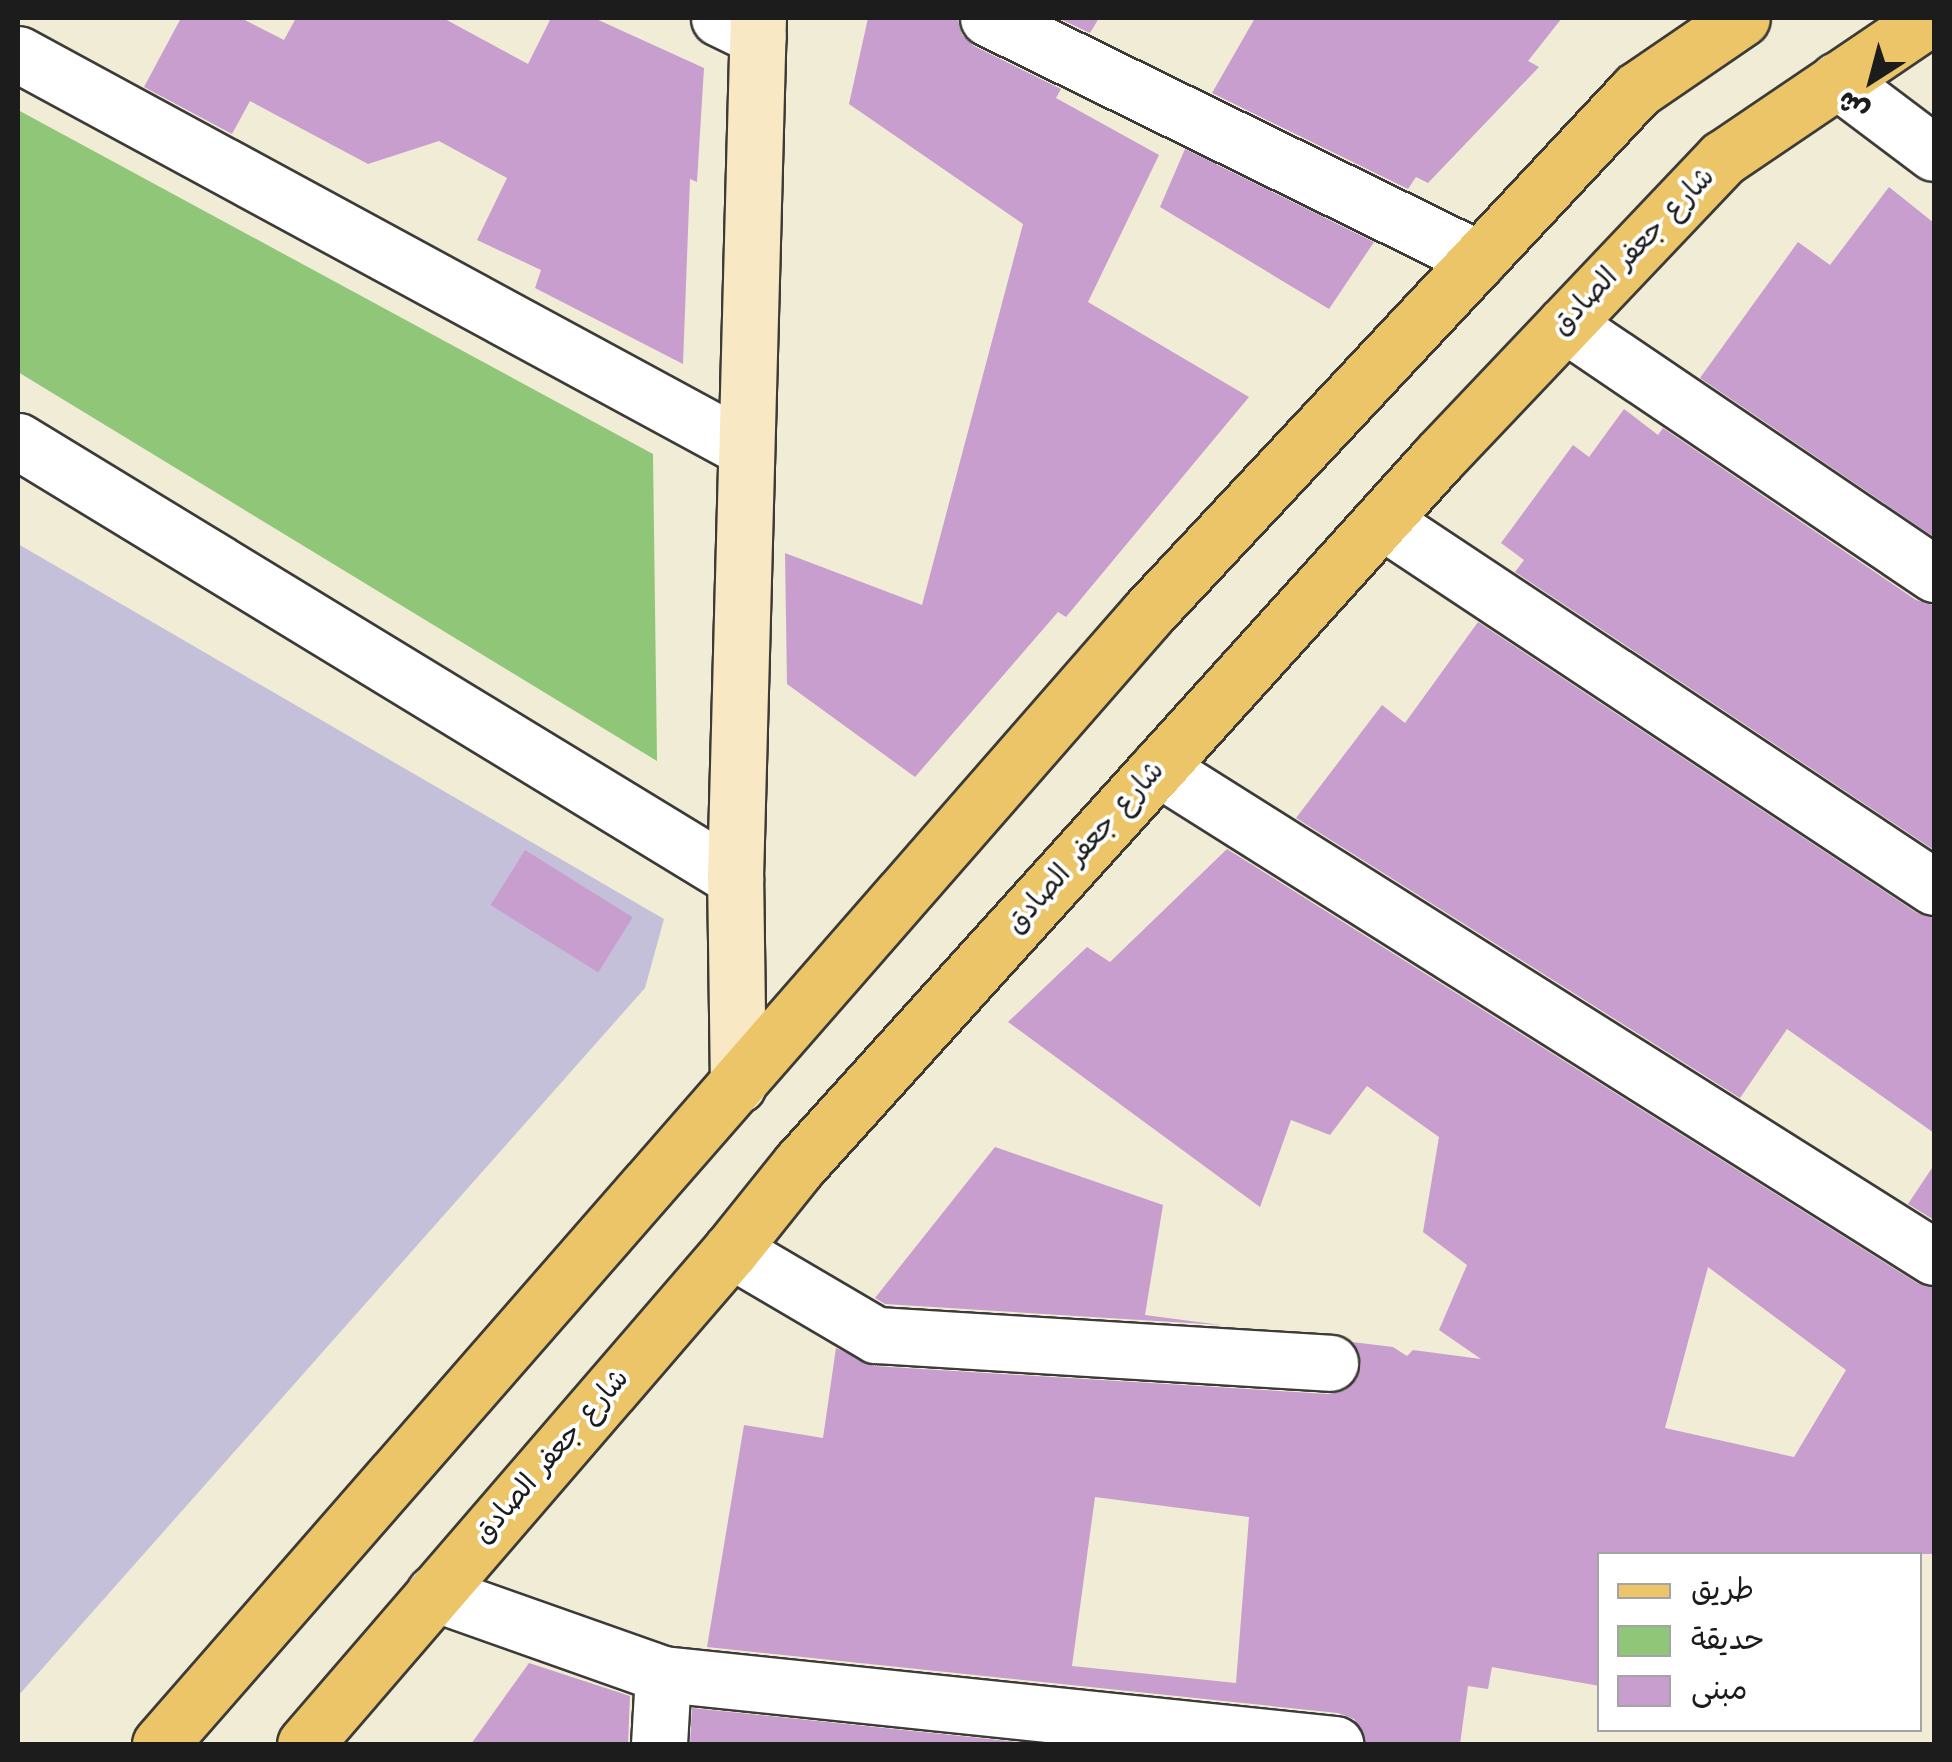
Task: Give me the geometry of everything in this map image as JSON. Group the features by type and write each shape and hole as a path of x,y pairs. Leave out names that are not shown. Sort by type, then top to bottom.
{"main road":[{"name":"شارع جعفر الصادق","path":"305,1744 732,1250 800,1164 1565,324 1723,158 1930,18"},
{"path":"160,1744 1148,613 1637,90 1726,21"}],"street":[{"path":"988,18 1479,259"},
{"path":"738,1085 734,878 746,449 745,24"},
{"path":"18,54 746,449"},
{"path":"1838,80 1934,153"},
{"path":"1565,324 1934,574"},
{"path":"18,441 734,878"},
{"path":"1382,521 1934,887"},
{"path":"1158,768 1934,1258"},
{"path":"732,1250 876,1334 1330,1363"},
{"path":"434,1592 663,1674 1334,1744"},
{"path":"659,1744 663,1674"}],"shaded area":[{"path":"18,544 664,919 645,988 18,1696"}],"green space":[{"path":"18,110 653,454 657,761 18,372"}],"building":[{"path":"181,18 241,18 284,40 296,18 443,18 528,64 551,18 594,18 704,68 697,182 690,179 683,364 535,288 541,270 477,240 507,178 439,141 368,164 250,101 232,134 144,87"},
{"path":"868,18 957,18 962,35 974,46 1061,89 1056,98 1159,155 1088,302 1249,397 1066,617 1058,612 915,777 787,684 785,553 922,605 1023,224 849,104"},
{"path":"1058,18 1099,18 1090,33"},
{"path":"1255,18 1562,18 1528,61 1539,67 1428,183 1416,177 1408,189 1212,93"},
{"path":"1185,149 1374,242 1329,309 1160,207"},
{"path":"1889,187 1934,223 1934,537 1700,378 1798,242 1830,265"},
{"path":"1624,409 1658,435 1663,428 1916,600 1934,605 1934,850 1515,572 1524,560 1501,543 1573,445 1589,457"},
{"path":"1478,622 1917,913 1934,918 1934,1133 1787,1029 1740,1098 1296,818 1382,705 1405,723"},
{"path":"1227,849 1917,1283 1934,1288 1934,1554 1597,1552 1597,1685 1492,1667 1488,1689 1468,1686 1460,1744 1366,1744 1354,1719 1338,1713 707,1647 744,1425 823,1438 836,1348 874,1366 1328,1394 1345,1390 1356,1379 1361,1364 1352,1342 1393,1347 1407,1356 1413,1350 1481,1359 1439,1330 1467,1265 1423,1232 1439,1137 1367,1086 1330,1135 1291,1120 1260,1207 1008,1022 1087,947 1110,962","holes":["1708,1267 1846,1370 1794,1457 1665,1428","1095,1497 1249,1517 1236,1683 1072,1666"]},
{"path":"525,850 633,917 598,972 491,905"},
{"path":"995,1147 1163,1205 1145,1315 1221,1325 885,1304 875,1298"},
{"path":"1934,1165 1934,1220 1908,1204"},
{"path":"529,1663 630,1696 628,1744 471,1744"},
{"path":"692,1708 1038,1744 690,1744"}]}
